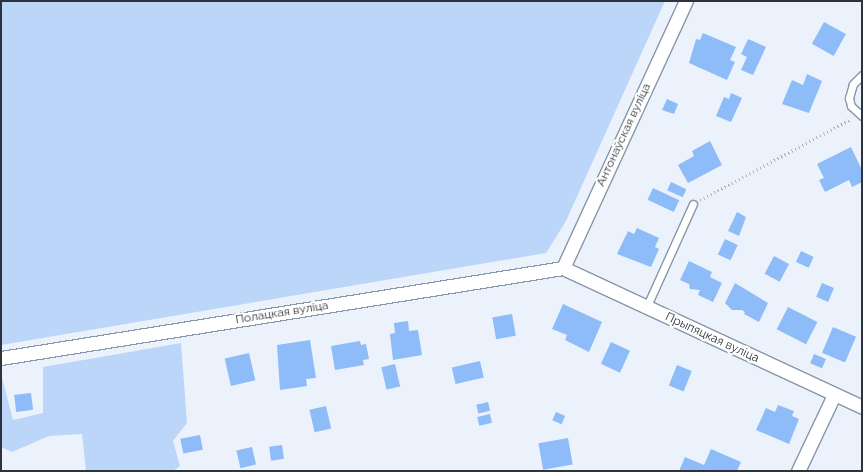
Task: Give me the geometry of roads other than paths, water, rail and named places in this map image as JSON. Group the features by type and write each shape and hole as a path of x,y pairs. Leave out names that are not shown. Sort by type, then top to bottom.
{"street":[{"name":"Антонаўская вуліца","path":"563,268 686,1"},
{"name":"Прыпяцкая вуліца","path":"563,268 862,408"},
{"name":"Полацкая вуліца","path":"1,358 563,268"},
{"path":"798,471 834,395"}],"lane":[{"path":"860,116 849,98 854,84 862,75"},
{"path":"646,308 693,204"}]}
